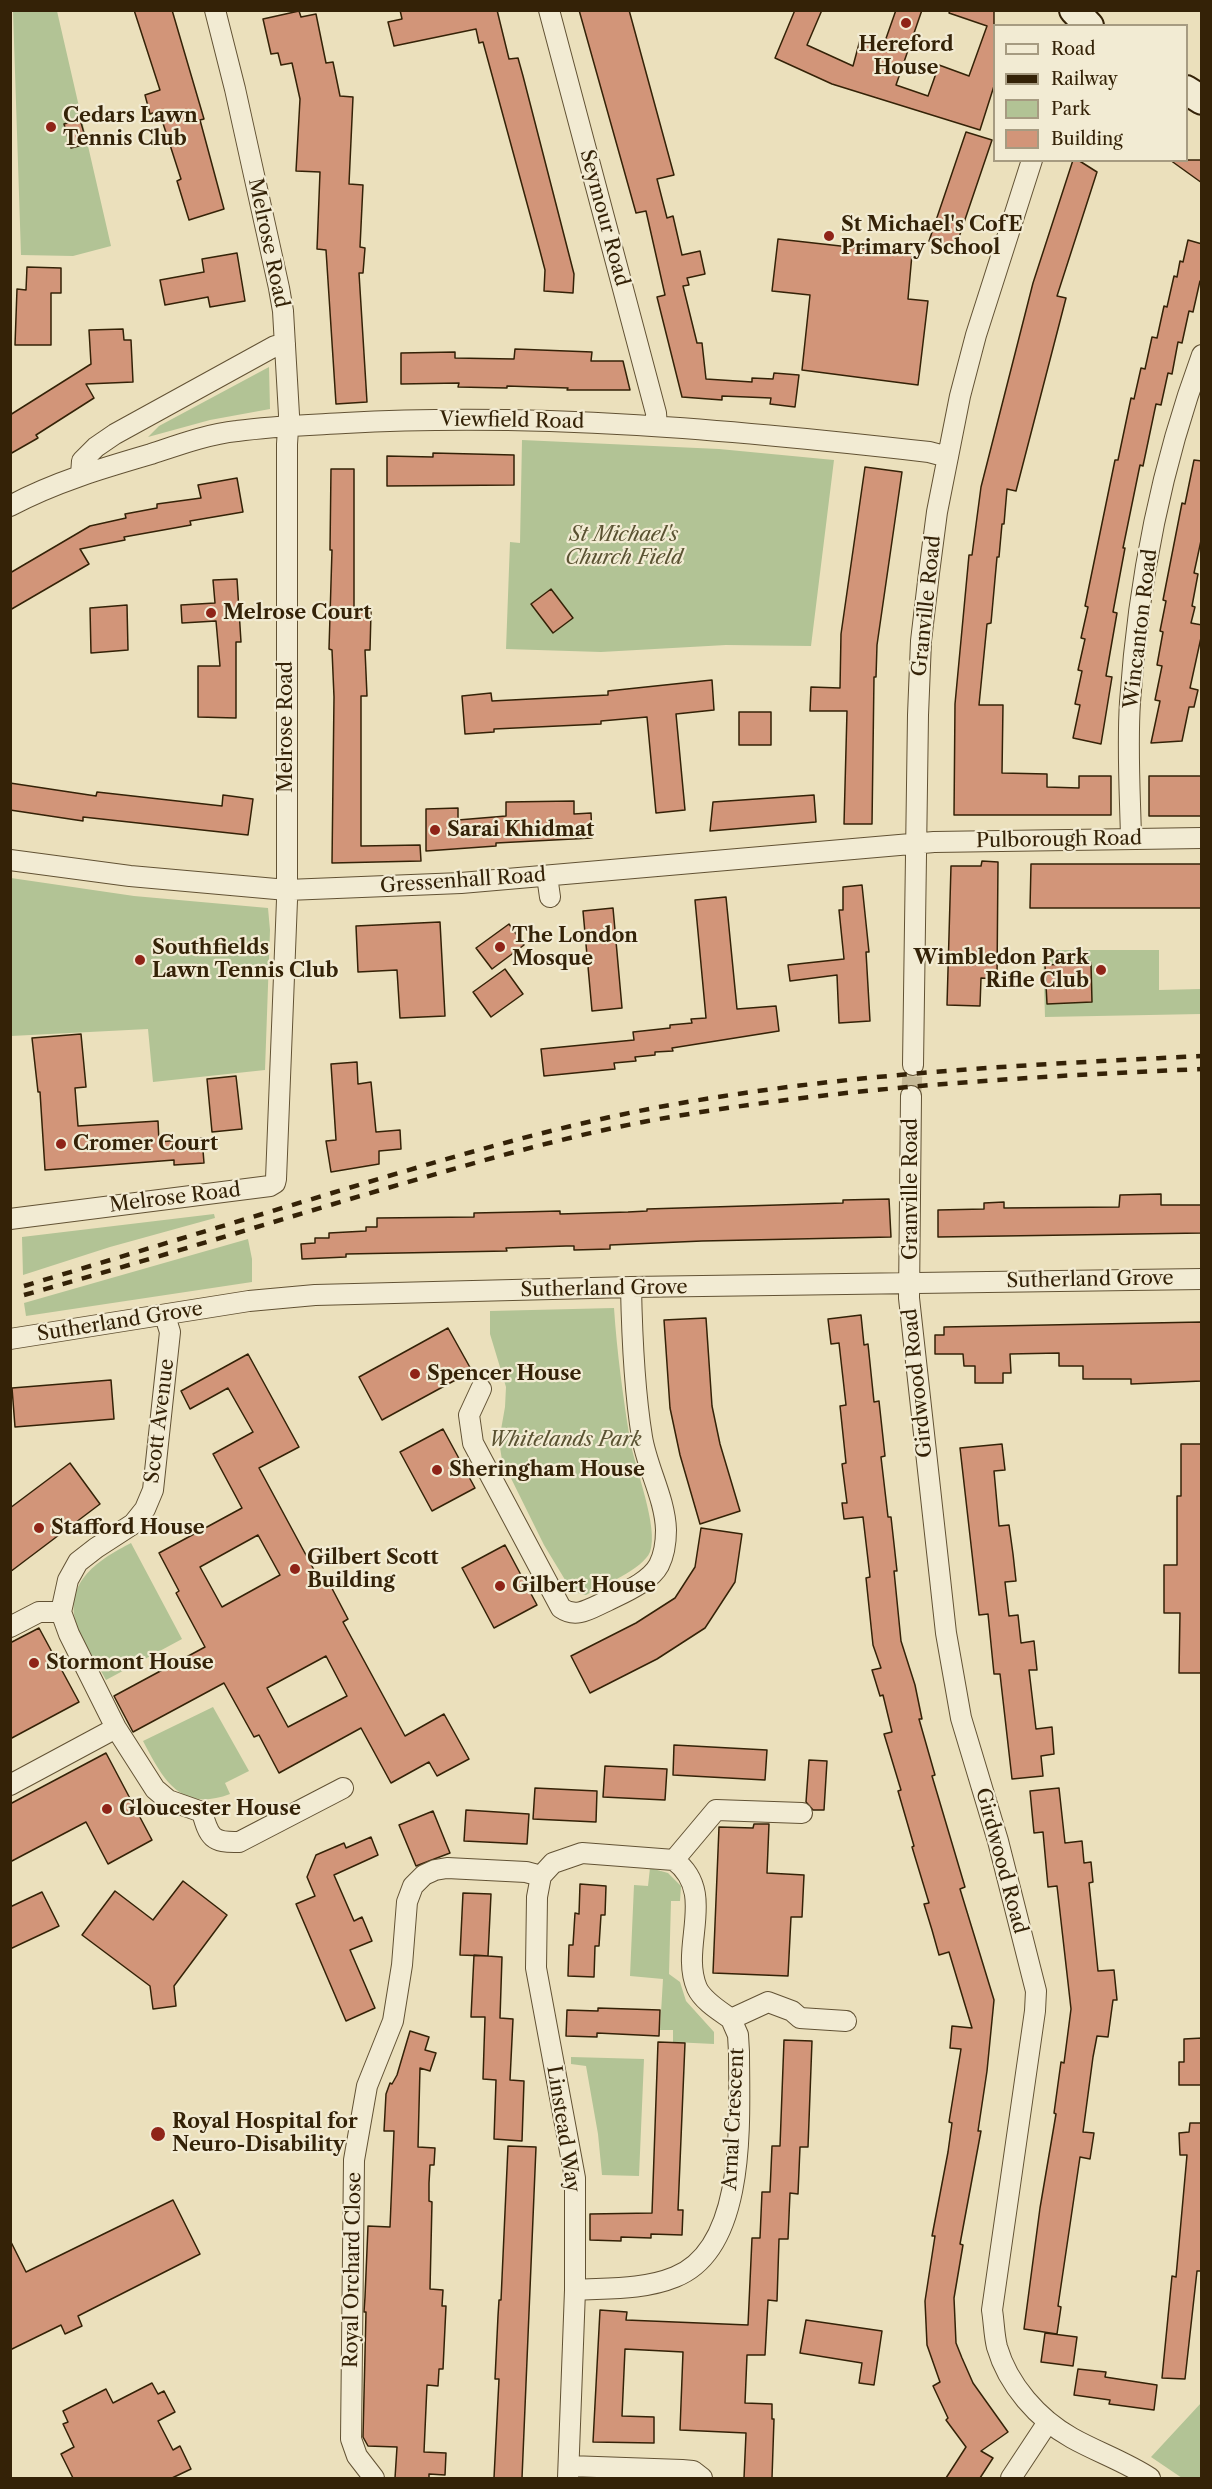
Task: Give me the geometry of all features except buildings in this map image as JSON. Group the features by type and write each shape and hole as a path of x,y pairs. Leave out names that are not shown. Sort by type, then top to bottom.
{"street":[{"name":"Melrose Road","path":"10,1219 223,1193 270,1186 275,1183 279,1131 287,890 289,415 279,288 215,10"},
{"name":"Seymour Road","path":"549,10 656,413 657,426"},
{"path":"1072,10 1087,24"},
{"path":"1188,91 1202,100"},
{"name":"Granville Road","path":"913,1065 921,641 937,512 960,396 976,335 1031,162"},
{"path":"81,475 82,461 96,447 115,434 275,346 285,344"},
{"name":"Wincanton Road","path":"1131,838 1130,703 1142,581 1172,445 1202,355"},
{"name":"Viewfield Road","path":"10,506 39,490 81,475 174,446 235,431 447,418 657,426 757,433 948,457"},
{"name":"Pulborough Road","path":"916,843 1202,838"},
{"name":"Gressenhall Road","path":"10,860 130,876 287,890 450,884 916,843"},
{"path":"547,876 550,897"},
{"name":"Granville Road","path":"910,1283 911,1096"},
{"name":"Sutherland Grove","path":"10,1339 249,1301 315,1295 631,1287 1202,1278"},
{"name":"Girdwood Road","path":"910,1283 909,1298 928,1478 954,1684 961,1718 998,1841 1036,1991 1035,2012 992,2310 997,2346 1008,2374 1024,2397 1048,2422 1070,2437 1150,2478"},
{"path":"481,1389 469,1415 473,1443 561,1608 570,1614 581,1613 618,1596 647,1578 658,1566 665,1548 666,1530 664,1512 642,1440 634,1378 631,1287"},
{"name":"Scott Avenue","path":"61,1612 68,1580 78,1562 133,1524 145,1509 153,1490 170,1332 165,1316"},
{"path":"10,1627 39,1612 61,1612 69,1634 116,1728 155,1789 181,1807 202,1812 208,1833 221,1843 239,1842 344,1788"},
{"path":"10,1785 116,1728"},
{"path":"541,1876 553,1863 582,1853 674,1860 716,1810 802,1813"},
{"name":"Arnal Crescent","path":"575,2289 631,2288 674,2277 687,2270 705,2255 726,2216 734,2179 738,2035 731,2019 698,1989 692,1967 696,1910 694,1883 682,1866 674,1860"},
{"name":"Royal Orchard Close","path":"374,2478 357,2456 351,2439 354,2160 368,2086 393,2021 402,1965 407,1902 413,1886 424,1875 447,1868 526,1872 541,1876"},
{"name":"Linstead Way","path":"541,1876 537,1897 536,1968 575,2178 575,2289 568,2472"},
{"name":"Arnal Crescent","path":"731,2019 768,2002 792,2011 801,2018 846,2021"},
{"path":"1011,2478 1048,2422"},
{"path":"568,2472 682,2470 693,2471 702,2478"}],"green space":[{"name":"Cedars Lawn Tennis Club","path":"13,11 57,11 111,246 73,256 21,255"},
{"path":"269,367 270,409 210,420 148,437 159,426"},
{"name":"St Michael's Church Field","path":"522,440 719,449 834,460 811,646 726,645 601,652 506,649 510,542 520,543"},
{"name":"Southfields Lawn Tennis Club","path":"11,878 134,896 268,908 270,930 265,1070 153,1082 148,1029 11,1036"},
{"name":"Wimbledon Park Rifle Club","path":"1043,950 1159,950 1159,990 1201,989 1201,1014 1045,1017"},
{"path":"214,1214 215,1218 110,1247 23,1275 22,1237"},
{"path":"248,1239 252,1259 252,1282 26,1316 24,1303"},
{"name":"Whitelands Park","path":"614,1308 620,1374 630,1440 649,1513 652,1541 650,1552 639,1565 586,1595 574,1592 570,1588 544,1545 502,1460 499,1441 506,1387 490,1334 490,1311"},
{"path":"131,1543 182,1639 106,1680 78,1630 74,1608 75,1595 87,1573 108,1556"},
{"path":"213,1707 249,1771 225,1783 230,1794 213,1799 198,1799 186,1796 175,1789 158,1768 143,1741"},
{"path":"650,1868 668,1873 681,1886 680,1901 671,1901 669,1974 680,1982 686,2001 714,2032 714,2044 673,2042 673,2030 660,2030 663,1979 630,1976 634,1885 648,1886"},
{"path":"571,2057 644,2059 639,2176 602,2175 598,2134 586,2066 571,2064"},
{"path":"1201,2403 1201,2478 1182,2478 1151,2457"}],"tunnel":[{"path":"911,1096 913,1065"}],"railway":[{"path":"24,1286 372,1181 613,1116 722,1096 858,1079 995,1067 1202,1056"},
{"path":"24,1295 472,1164 577,1136 648,1121 855,1092 993,1080 1202,1069"}],"place":[{"name":"Hereford House","path":"906,23"},
{"name":"Cedars Lawn Tennis Club","path":"51,127"},
{"name":"St Michael's CofE Primary School","path":"829,236"},
{"name":"Melrose Court","path":"211,613"},
{"name":"Sarai Khidmat","path":"435,830"},
{"name":"The London Mosque","path":"500,947"},
{"name":"Southfields Lawn Tennis Club","path":"140,960"},
{"name":"Wimbledon Park Rifle Club","path":"1101,970"},
{"name":"Cromer Court","path":"61,1144"},
{"name":"Spencer House","path":"415,1374"},
{"name":"Sheringham House","path":"437,1470"},
{"name":"Stafford House","path":"39,1528"},
{"name":"Gilbert Scott Building","path":"295,1569"},
{"name":"Gilbert House","path":"500,1586"},
{"name":"Stormont House","path":"34,1663"},
{"name":"Gloucester House","path":"107,1809"},
{"name":"Royal Hospital for Neuro-Disability","path":"158,2134"}]}
